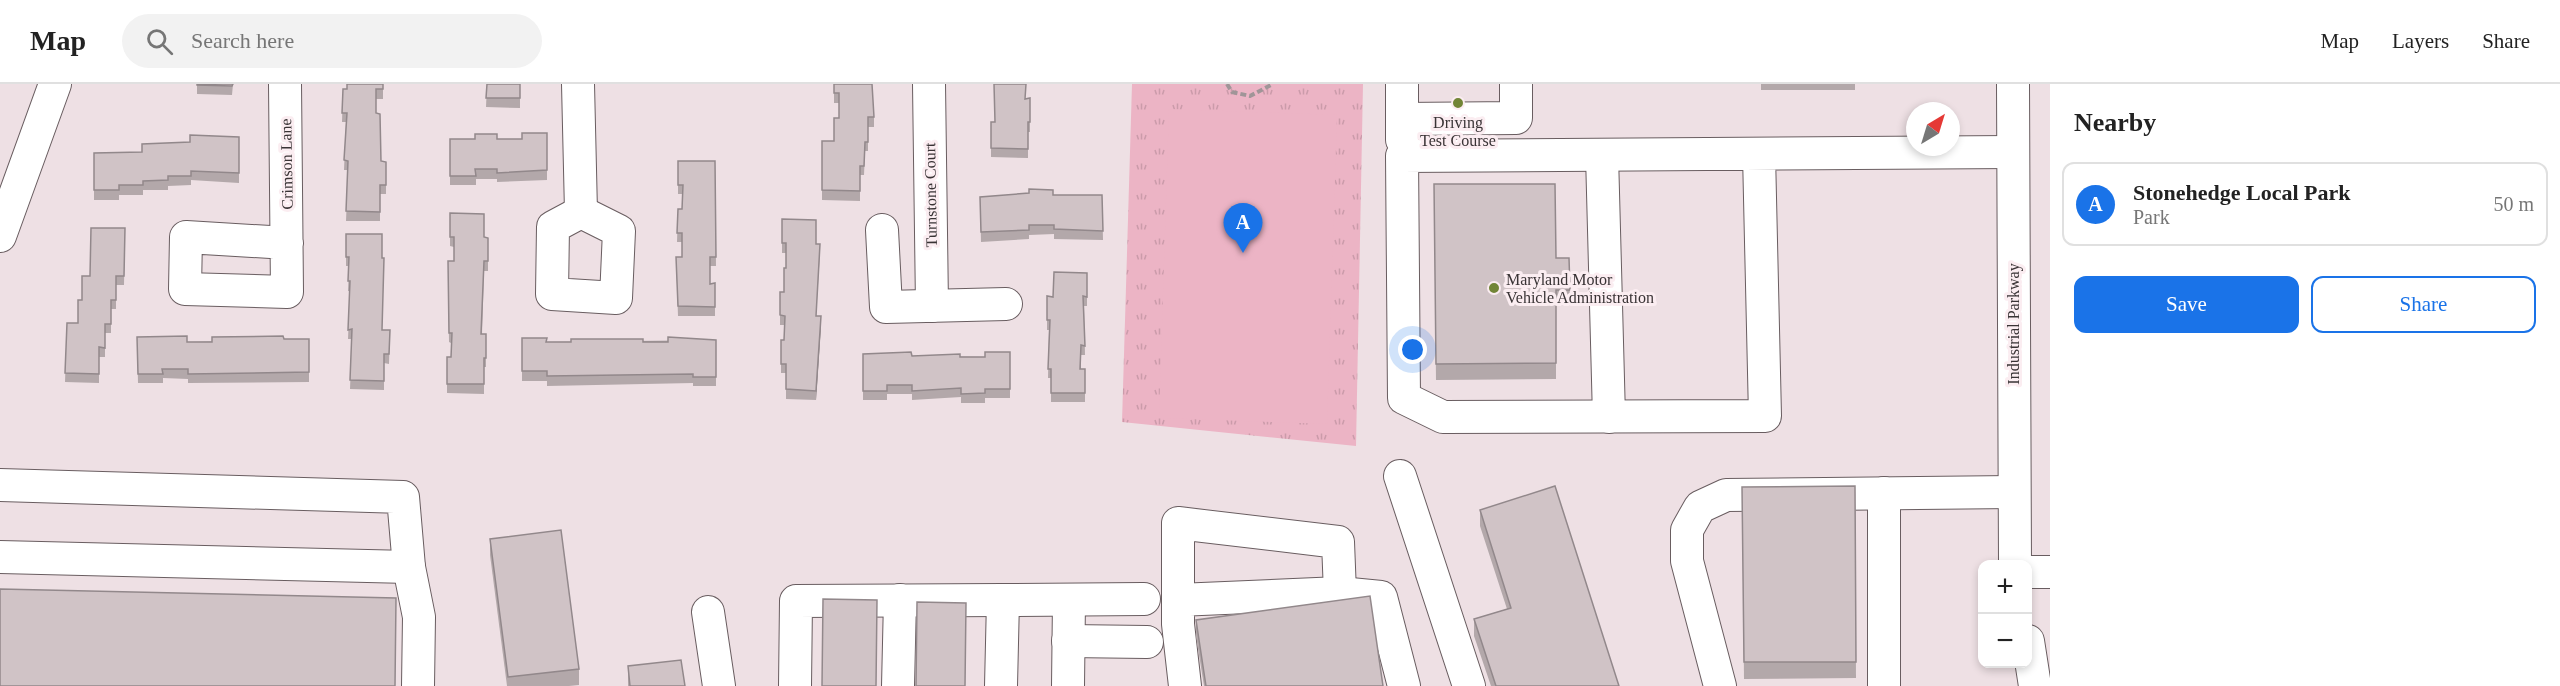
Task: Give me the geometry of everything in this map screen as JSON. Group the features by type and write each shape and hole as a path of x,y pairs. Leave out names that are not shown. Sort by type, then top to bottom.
{"street":[{"path":"0,236 55,84"},
{"name":"Crimson Lane","path":"285,84 287,243"},
{"path":"578,84 581,212"},
{"name":"Turnstone Court","path":"929,84 932,306"},
{"path":"1402,84 1404,398 1443,417 1765,416 1759,154"},
{"path":"1402,119 1516,118 1516,84"},
{"name":"Industrial Parkway","path":"2013,84 2015,560"},
{"path":"1402,156 2013,152"},
{"path":"1602,155 1609,417"},
{"path":"882,230 886,307 1006,304"},
{"path":"1400,476 1469,686"},
{"path":"0,485 403,497 409,567 419,617 418,686"},
{"path":"1720,686 1687,561 1687,530 1700,507 1726,495 2013,492"},
{"path":"1884,493 1884,686"},
{"path":"1185,686 1178,624 1178,523 1338,542 1340,593"},
{"path":"0,557 409,567"},
{"path":"2032,572 2050,572"},
{"path":"1178,600 1340,593 1381,597 1404,686"},
{"path":"795,686 796,601 1144,599"},
{"path":"898,686 900,600"},
{"path":"1001,686 1003,600"},
{"path":"1068,686 1069,600"},
{"path":"708,612 718,686"},
{"path":"1068,641 1147,642"},
{"path":"2032,646 2050,665"},
{"path":"2032,667 2035,686"}],"path":[{"path":"1227,84 1232,92 1250,96 1272,84"}],"green space":[{"path":"1132,84 1363,84 1356,446 1122,422"},
{"path":"1169,109 1337,115 1327,424 1159,418"}],"building":[{"path":"197,84 233,84 232,86"},
{"path":"347,84 383,84 383,89 376,89 376,113 380,114 381,161 386,162 386,185 380,185 380,212 346,211 348,161 344,160 347,113 342,113 343,89 347,89"},
{"path":"487,84 520,84 520,98 486,98"},
{"path":"834,84 872,84 874,117 868,117 868,142 865,142 864,166 860,166 860,191 822,190 822,141 834,141 834,118 839,118 839,93 834,93"},
{"path":"994,84 1026,84 1025,99 1030,98 1028,149 991,148 991,122 995,122"},
{"path":"522,133 547,133 547,170 497,173 497,169 475,169 476,176 450,176 450,139 475,139 475,134 497,134 497,139 522,139"},
{"path":"190,135 239,137 239,173 191,171 191,176 168,176 168,180 143,181 143,185 119,185 119,190 94,190 94,153 142,152 142,144 190,142"},
{"path":"678,161 715,161 716,257 710,257 710,284 715,283 715,307 678,306 676,257 682,257 682,233 677,233 678,209 682,209 683,185 678,185"},
{"path":"1434,184 1555,184 1556,258 1569,258 1570,290 1556,290 1556,363 1436,364"},
{"path":"1029,189 1053,190 1053,195 1102,195 1103,231 1054,229 1054,225 1029,225 1029,230 981,232 980,197 1029,193"},
{"path":"450,213 484,214 484,237 488,238 488,261 484,261 481,334 486,334 484,384 447,384 447,357 451,357 452,333 449,333 448,261 454,261 454,237 450,237"},
{"path":"782,219 816,220 816,244 820,244 816,316 821,316 816,391 786,389 786,364 781,364 781,340 784,340 785,316 780,315 780,292 784,292 784,268 786,268 786,243 782,243"},
{"path":"91,228 125,228 124,276 116,276 116,300 111,300 111,324 105,324 105,348 99,347 99,374 65,373 67,323 78,323 78,300 82,300 82,276 90,276"},
{"path":"346,234 382,234 382,258 384,258 382,330 390,330 389,354 384,354 384,381 350,380 352,329 348,330 350,281 348,281 349,257 346,257"},
{"path":"1054,272 1087,273 1087,297 1083,296 1085,346 1081,345 1080,369 1085,369 1085,393 1051,393 1051,369 1048,369 1050,320 1047,320 1047,296 1053,297"},
{"path":"187,336 187,342 212,342 212,337 283,336 284,339 309,339 309,372 188,374 188,369 162,369 163,374 138,374 137,337"},
{"path":"668,337 716,340 716,377 693,377 693,374 547,376 547,371 522,371 522,338 547,338 546,342 571,342 571,339 643,339 643,342 668,342"},
{"path":"911,352 912,356 960,354 960,357 985,357 985,352 1010,352 1010,389 985,389 985,393 961,394 961,388 912,391 912,385 887,385 887,391 863,391 863,354"},
{"path":"1555,486 1619,686 1496,686 1474,619 1511,608 1480,510"},
{"path":"1855,486 1856,662 1744,662 1742,487"},
{"path":"561,530 579,669 508,677 490,539"},
{"path":"0,589 396,598 395,686 0,686"},
{"path":"1370,596 1383,686 1206,686 1196,620"},
{"path":"823,599 877,600 876,686 822,686"},
{"path":"917,602 966,603 965,686 916,686"},
{"path":"681,660 685,686 630,686 628,666"}],"place":[{"name":"Driving Test Course","path":"1458,103"},
{"name":"Stonehedge Local Park","path":"1243,253"},
{"name":"Maryland Motor Vehicle Administration","path":"1494,288"}]}
